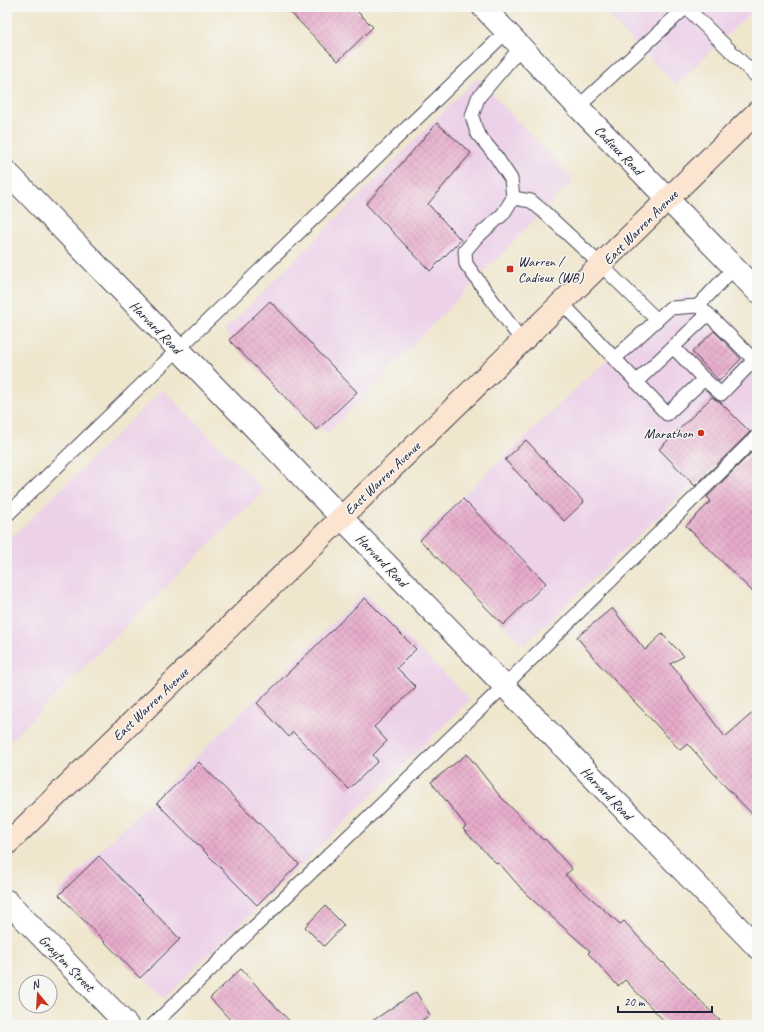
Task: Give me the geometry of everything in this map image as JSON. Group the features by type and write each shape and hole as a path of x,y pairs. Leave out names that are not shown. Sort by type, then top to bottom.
{"main road":[{"name":"East Warren Avenue","path":"7,844 757,112"}],"street":[{"name":"Cadieux Road","path":"483,7 757,291"},
{"name":"Harvard Road","path":"7,172 757,947"},
{"name":"Grayton Street","path":"7,900 127,1025"}],"lane":[{"path":"578,107 686,7 757,77"},
{"path":"514,40 478,98 472,116 477,133 495,155 510,179 513,198 503,214 475,239 466,251 466,264 522,341"},
{"path":"7,515 178,350 514,40"},
{"path":"513,198 531,201 543,211 601,265 656,320"},
{"path":"636,382 673,348 734,268"},
{"path":"562,303 667,414 704,379"},
{"path":"614,359 670,308 703,310 755,359 721,394 673,348"},
{"path":"152,1025 504,686 757,436"}],"shaded area":[{"path":"599,7 756,7 676,85"},
{"path":"477,78 573,180 327,434 224,331"},
{"path":"686,292 757,366 757,422 524,645 420,537 589,376"},
{"path":"163,389 264,491 7,744 7,542"},
{"path":"364,593 470,700 164,998 59,891"}],"building":[{"path":"285,7 353,7 373,27 338,61"},
{"path":"437,123 471,153 428,204 461,240 430,271 366,204"},
{"path":"270,301 357,392 317,430 229,340"},
{"path":"714,331 741,359 719,381 692,352"},
{"path":"712,397 720,402 750,432 695,486 659,449"},
{"path":"526,440 584,502 564,521 505,460"},
{"path":"757,447 757,596 686,526 711,501 707,497"},
{"path":"463,499 546,583 503,625 420,540"},
{"path":"365,598 416,649 397,668 416,687 374,727 387,741 373,755 378,761 349,789 293,732 289,737 257,703"},
{"path":"612,608 645,650 662,634 684,656 670,664 682,677 681,678 725,737 757,709 757,819 724,785 688,744 680,750 598,663 577,637"},
{"path":"467,754 499,795 543,840 545,839 572,869 565,875 620,924 624,921 662,963 663,962 724,1025 668,1025 625,980 618,986 588,953 590,951 526,894 499,863 497,864 463,829 466,826 431,782"},
{"path":"199,762 299,864 257,905 157,803"},
{"path":"99,856 180,939 140,978 59,895"},
{"path":"325,906 344,925 324,946 305,927"},
{"path":"241,969 293,1025 235,1025 210,998"},
{"path":"416,992 430,1015 415,1025 366,1025"}],"place":[{"name":"Warren / Cadieux (WB)","path":"510,269"},
{"name":"Marathon","path":"701,433"}]}
